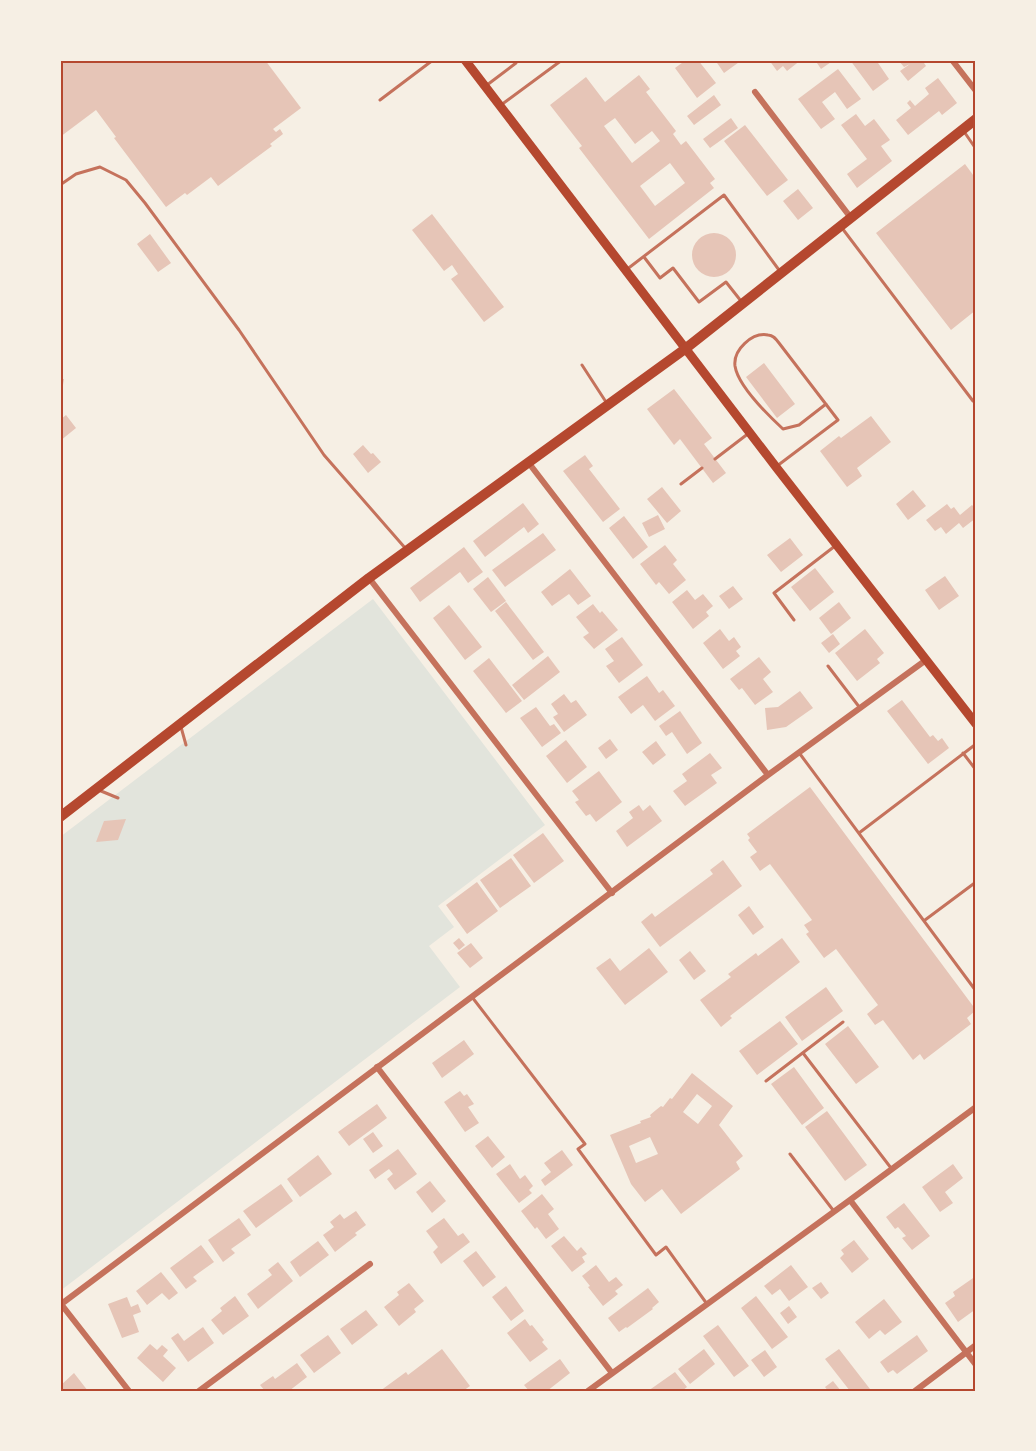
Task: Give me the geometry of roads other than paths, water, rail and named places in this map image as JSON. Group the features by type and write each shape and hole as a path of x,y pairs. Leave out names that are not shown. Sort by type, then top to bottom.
{"main road":[{"path":"465,60 749,433 976,724"},
{"path":"61,815 369,578 685,349 976,119"}],"street":[{"path":"952,60 976,91"},
{"path":"755,92 851,218"},
{"path":"528,462 768,775"},
{"path":"369,578 612,893"},
{"path":"129,1391 60,1305 768,775 926,660"},
{"path":"377,1067 612,1373"},
{"path":"588,1391 976,1107"},
{"path":"850,1200 976,1365"},
{"path":"199,1391 370,1264"},
{"path":"915,1391 976,1345"}],"lane":[{"path":"380,100 433,60"},
{"path":"485,87 516,63 514,60"},
{"path":"500,106 562,60"},
{"path":"962,130 976,148"},
{"path":"60,185 76,174 100,167 126,180 239,330 324,455 407,550"},
{"path":"625,271 724,195 781,273"},
{"path":"840,226 973,401"},
{"path":"644,257 660,278 673,268 699,302 726,282 742,303"},
{"path":"776,467 838,420 826,404 773,337 755,336 744,343 736,355 735,366 740,378 763,409 783,429 799,425 826,404"},
{"path":"582,365 608,404"},
{"path":"715,459 749,433"},
{"path":"681,484 702,468"},
{"path":"794,620 774,593 837,545"},
{"path":"828,666 860,708"},
{"path":"180,724 186,745"},
{"path":"859,833 976,744"},
{"path":"799,753 976,991"},
{"path":"963,753 976,770"},
{"path":"96,789 118,798"},
{"path":"924,921 976,882"},
{"path":"472,997 585,1144 578,1149 656,1255 666,1247 707,1304"},
{"path":"766,1081 843,1022"},
{"path":"802,1053 892,1169"},
{"path":"790,1154 834,1212"}]}
